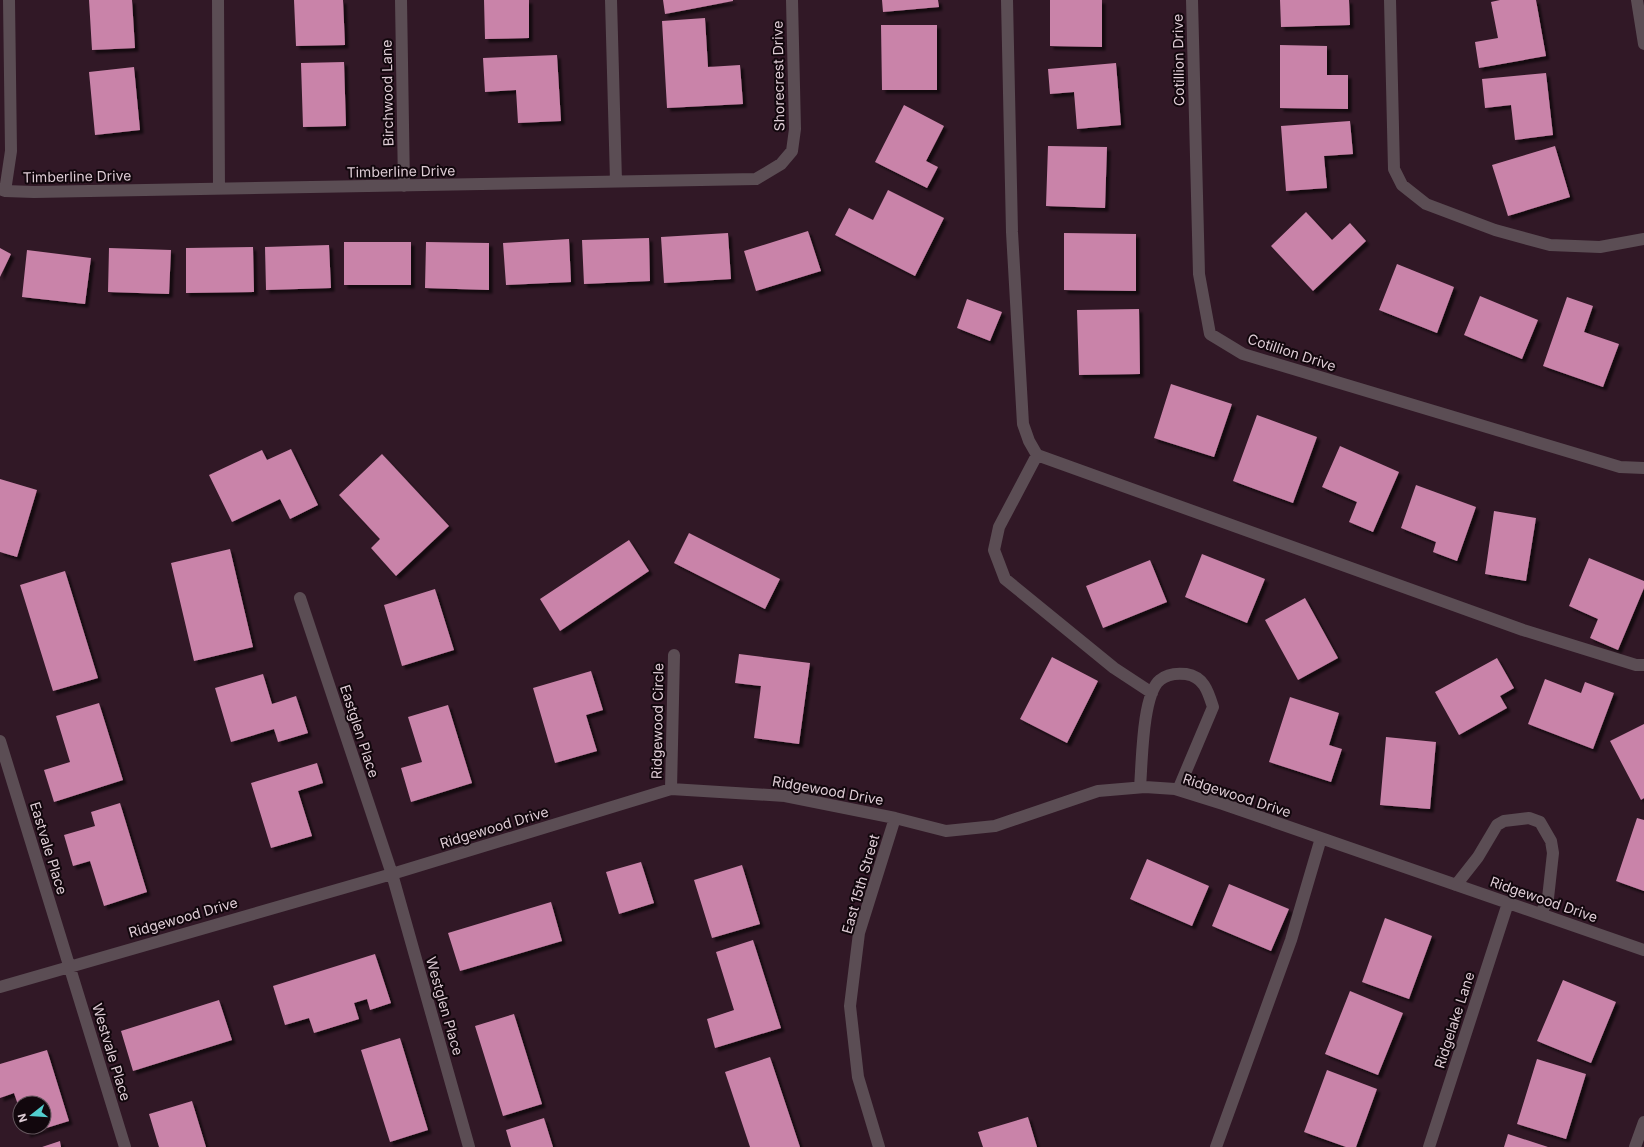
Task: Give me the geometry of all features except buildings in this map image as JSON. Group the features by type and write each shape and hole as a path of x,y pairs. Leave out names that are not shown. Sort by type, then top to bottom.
{"street":[{"path":"2,190 11,152 9,0"},
{"path":"218,0 218,189"},
{"name":"Birchwood Lane","path":"401,0 404,186"},
{"path":"612,0 616,181"},
{"name":"Shorecrest Drive","path":"792,0 795,129 792,151"},
{"path":"1007,0 1012,232 1023,424 1029,441 1037,455 1523,630 1636,665 1644,665"},
{"name":"Cotillion Drive","path":"1192,0 1199,274 1210,334 1243,354 1620,467 1644,468"},
{"path":"1390,0 1394,169 1402,185 1426,204 1495,230 1550,245 1600,248 1644,239"},
{"path":"1637,0 1644,44"},
{"name":"Timberline Drive","path":"2,190 34,192 756,179 781,164 792,151"},
{"path":"1037,455 999,527 994,550 1005,579 1114,668 1152,693"},
{"name":"Eastglen Place","path":"300,598 392,874"},
{"name":"Ridgewood Circle","path":"671,789 674,655"},
{"path":"1140,788 1145,717 1154,687 1160,680 1171,674 1192,675 1206,685 1213,707 1178,790"},
{"name":"Eastvale Place","path":"0,741 70,965"},
{"name":"Ridgewood Drive","path":"0,987 70,965 392,874 671,789 786,796 895,818 946,831 995,826 1098,791 1140,788 1178,790 1508,902 1644,950"},
{"name":"East 15th Street","path":"879,1147 858,1077 850,1006 859,933 895,818"},
{"path":"1456,885 1478,857 1497,825 1504,820 1529,818 1540,822 1551,840 1553,853 1548,898 1541,914"},
{"path":"1216,1147 1291,940 1321,838"},
{"name":"Westglen Place","path":"392,874 469,1147"},
{"name":"Ridgelake Lane","path":"1429,1147 1508,902"},
{"name":"Westvale Place","path":"70,965 125,1147"},
{"path":"1635,1147 1644,1122"}]}
